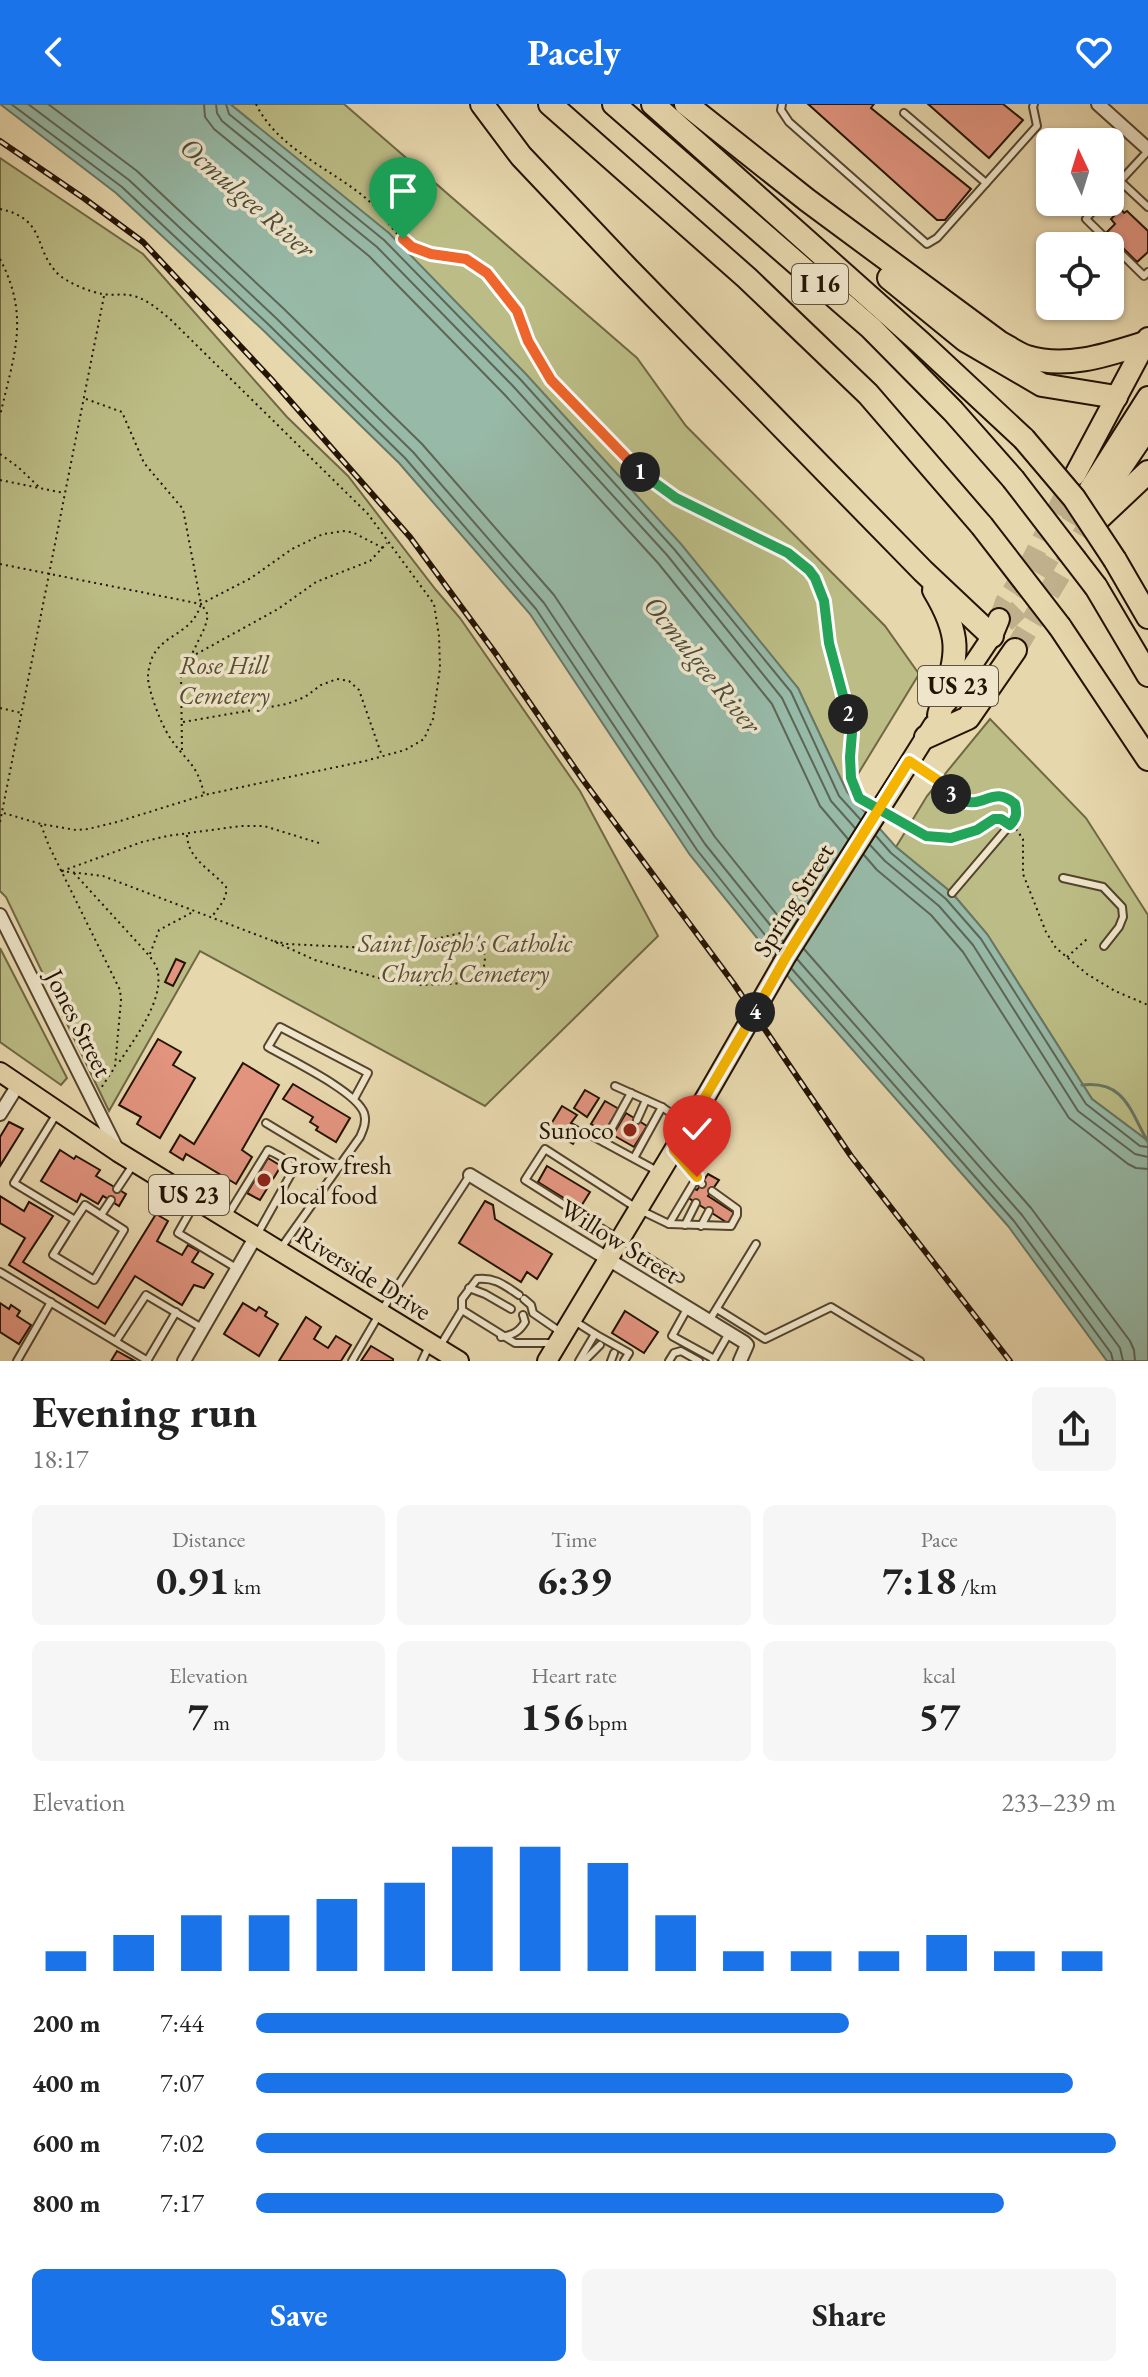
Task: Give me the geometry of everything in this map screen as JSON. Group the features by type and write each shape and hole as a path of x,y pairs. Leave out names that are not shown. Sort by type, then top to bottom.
{"highway":[{"path":"482,104 521,156 923,571 999,626"},
{"name":"I 16","path":"550,104 747,278 868,394 982,526 1060,627 1148,759"},
{"name":"I 16","path":"614,104 871,328 953,411 1065,543 1096,587 1148,675"},
{"name":"I 16","path":"653,104 1024,439 1074,498 1148,617"},
{"path":"686,104 807,200 999,342 1027,357 1063,362 1098,358 1146,341"},
{"path":"807,200 861,255 965,340 1042,385 1116,397 1147,408 1114,477 1094,498"},
{"path":"1075,475 1146,341"},
{"path":"1088,528 1148,472"},
{"name":"I 16","path":"1115,560 1148,592"},
{"path":"923,571 946,610 955,640 950,675 939,715"},
{"path":"926,737 968,718 1015,650"}],"main road":[{"name":"Spring Street","path":"559,1346 786,957 999,626"},
{"name":"Riverside Drive","path":"0,1072 118,1152 380,1313 430,1351 459,1361"}],"street":[{"path":"1098,104 1148,150"},
{"name":"Jones Street","path":"0,915 118,1152"},
{"path":"0,1114 18,1085"},
{"name":"Willow Street","path":"470,1175 747,1345 740,1361"},
{"path":"189,1359 256,1236"}],"lane":[{"path":"782,104 781,110 789,122 927,244 937,238 1037,126 1034,104"},
{"path":"904,113 986,183"},
{"path":"1124,177 1148,150"},
{"path":"1124,185 1148,207"},
{"path":"1088,216 1086,219 1144,276 1148,272"},
{"path":"905,768 939,781 964,802 1002,796 1015,804 1017,813 1010,825 952,893"},
{"path":"1063,878 1103,887 1122,907 1123,917 1119,927 1104,946"},
{"path":"279,1251 360,1137 365,1124 364,1113 350,1095 268,1047 280,1027 368,1073 354,1099"},
{"path":"615,1086 662,1107 688,1125"},
{"path":"604,1142 631,1093"},
{"path":"637,1120 646,1100"},
{"path":"634,1158 662,1107"},
{"path":"58,1112 14,1183 75,1220"},
{"path":"266,1123 339,1167"},
{"path":"587,1133 660,1172"},
{"path":"619,1151 624,1141"},
{"path":"680,1278 525,1180 545,1149 638,1209 669,1224 727,1227 734,1222 737,1209 715,1195"},
{"path":"227,1218 268,1150 287,1160 291,1165 291,1174 256,1236"},
{"path":"669,1224 699,1180 674,1150"},
{"path":"117,1189 135,1162"},
{"path":"352,1361 470,1175"},
{"path":"101,1215 111,1200"},
{"path":"197,1200 178,1233 239,1269"},
{"path":"685,1225 696,1203"},
{"path":"85,1205 124,1230 94,1280 53,1255 75,1220 85,1205"},
{"path":"701,1226 709,1211"},
{"path":"715,1227 720,1218"},
{"path":"709,1321 756,1244"},
{"path":"0,1272 148,1361 176,1312"},
{"path":"430,1351 462,1310 462,1299 469,1288 477,1279 489,1278 500,1282 531,1305 533,1313 559,1346"},
{"path":"469,1288 517,1312 525,1322 520,1331 501,1337"},
{"path":"116,1341 146,1295 203,1329"},
{"path":"17,1361 51,1302"},
{"path":"717,1309 765,1339 831,1307 920,1361"},
{"path":"687,1309 672,1336 713,1360 729,1333"},
{"path":"462,1310 515,1343 559,1346 595,1334 629,1353 624,1361"},
{"path":"517,1312 533,1313"},
{"path":"582,1361 595,1334"},
{"path":"582,1361 600,1345"},
{"path":"669,1361 674,1353 681,1351 699,1361"},
{"path":"611,1361 614,1353"},
{"path":"582,1361 595,1354"}],"path":[{"path":"256,104 272,127 300,154 354,188 412,247 431,254 466,259 487,273 517,311 528,341 551,380 621,455 646,477 702,512 788,553 809,570 824,601 829,643 852,733 851,778 859,798 871,805"},
{"path":"0,209 28,221 57,273 67,280 104,294 138,297 156,307 368,514 434,604 440,668 433,719 424,739 405,750 204,795 88,829 41,824 1,813"},
{"path":"0,259 12,290 18,340 0,416"},
{"path":"0,822 104,294"},
{"path":"84,398 122,412 144,463 183,509 201,604 208,615 187,663"},
{"path":"0,454 39,488"},
{"path":"0,480 65,494"},
{"path":"0,564 201,604 251,578 292,549 323,534 354,533 383,548"},
{"path":"182,752 181,671 191,657 278,609 316,582 370,561 389,541"},
{"path":"201,604 198,616 157,648 148,677 168,735 194,766 204,795"},
{"path":"182,722 287,704 337,679 349,681 359,690 382,756"},
{"path":"0,708 22,713"},
{"path":"883,812 926,836 940,838 964,835 994,819 1001,819 1010,825 1023,839 1023,874 1046,932 1056,948 1115,991 1148,1005"},
{"path":"41,824 120,990 115,1067"},
{"path":"61,871 142,842 241,826 264,826 319,843"},
{"path":"187,834 191,852 226,887 227,893 212,918"},
{"path":"61,871 103,876 315,960 386,980 422,985 474,981 484,968 485,961 482,945 474,935 465,932 393,949 273,941"},
{"path":"73,872 149,956 159,975 147,1021 93,1100"},
{"path":"149,956 159,930 195,911"},
{"path":"1066,958 1087,939"}],"green space":[{"path":"230,104 344,104 637,358 686,426 885,626 919,674 847,792 798,688 251,121"},
{"name":"Rose Hill Cemetery","path":"0,158 143,254 287,417 348,476 460,618 580,791 658,936 485,1106 200,951 109,1111 6,897 0,891"},
{"path":"990,719 1086,818 1148,915 1148,1141 1092,1099 987,934 952,893 896,847 927,796"},
{"path":"0,948 67,1078 61,1085 0,1042"}],"water":[{"name":"Ocmulgee River","path":"0,104 230,104 389,233 525,373 681,544 798,688 847,792 896,847 952,893 987,934 1092,1099 1148,1141 1148,1361 1107,1361 1008,1226 791,980 690,855 530,614 399,463 116,193"}],"building":[{"path":"808,104 874,104 871,108 971,189 945,220 937,220"},
{"path":"928,104 1003,104 1023,120 989,158"},
{"path":"1127,211 1148,231 1148,252 1137,262 1124,249 1124,232 1107,232 1115,224 1111,219 1124,216"},
{"path":"176,959 185,963 173,986 165,982"},
{"path":"158,1039 181,1052 173,1065 195,1078 160,1138 137,1124 141,1117 119,1105"},
{"path":"243,1063 279,1085 242,1150 252,1157 236,1184 186,1154 183,1160 170,1152 180,1135 194,1144"},
{"path":"293,1084 350,1118 336,1142 316,1130 318,1127 310,1122 313,1117 283,1099"},
{"path":"585,1090 599,1098 587,1117 574,1108"},
{"path":"605,1101 619,1109 604,1132 591,1124"},
{"path":"562,1106 577,1115 571,1123 582,1129 573,1144 548,1129"},
{"name":"Sunoco","path":"626,1113 647,1126 634,1147 613,1135"},
{"path":"9,1122 23,1129 0,1166 0,1137"},
{"path":"60,1150 100,1170 96,1176 126,1194 119,1206 103,1196 98,1204 81,1194 77,1202 41,1181"},
{"name":"Grow fresh local food","path":"268,1158 281,1166 260,1200 247,1193"},
{"path":"547,1166 590,1192 580,1208 538,1182"},
{"path":"708,1174 719,1180 708,1196 736,1214 729,1224 687,1197 693,1188 697,1190"},
{"path":"0,1196 24,1211 29,1202 53,1216 23,1262 98,1308 156,1214 168,1221 157,1241 182,1255 188,1245 199,1251 192,1262 213,1274 204,1288 194,1285 182,1305 135,1276 105,1324 9,1265 25,1238 0,1223"},
{"path":"485,1201 493,1205 495,1219 552,1254 537,1279 527,1272 521,1282 459,1243"},
{"path":"0,1303 20,1311 17,1316 31,1325 19,1344 0,1332"},
{"path":"243,1303 256,1311 259,1307 267,1312 265,1316 278,1324 259,1356 224,1334"},
{"path":"625,1311 658,1332 644,1353 612,1333"},
{"path":"306,1317 321,1327 314,1339 328,1348 336,1336 351,1345 341,1361 279,1361"},
{"path":"371,1346 393,1359 393,1361 361,1361"},
{"path":"117,1351 135,1361 111,1361"}],"waterway":[{"path":"1082,1085 1108,1087 1117,1093 1131,1109 1148,1142"}],"tunnel":[{"path":"999,619 1005,602 1029,565 1073,478"},
{"path":"1005,623 1020,608 1086,496"},
{"path":"1015,650 1098,510"}],"railway":[{"path":"0,141 143,242 271,379 410,537 583,780 734,984 851,1156 1010,1361"}],"place":[{"name":"Sunoco","path":"630,1130"},
{"name":"Grow fresh local food","path":"264,1180"}],"route":[{"path":"403,239 412,247 431,254 466,259 487,273 517,311 528,341 551,380 621,455 646,477 702,512 788,553 809,570 820,587 824,601 829,643 850,721 851,778 859,798 906,826 926,836 940,838 964,835 994,819 1001,819 1010,825 1017,813 1015,804 1002,796 964,802 909,761 901,776 865,833 829,891 786,957 674,1150 697,1177"}],"park label":[{"name":"Saint Joseph's Catholic Church Cemetery","path":"465,958"}]}
